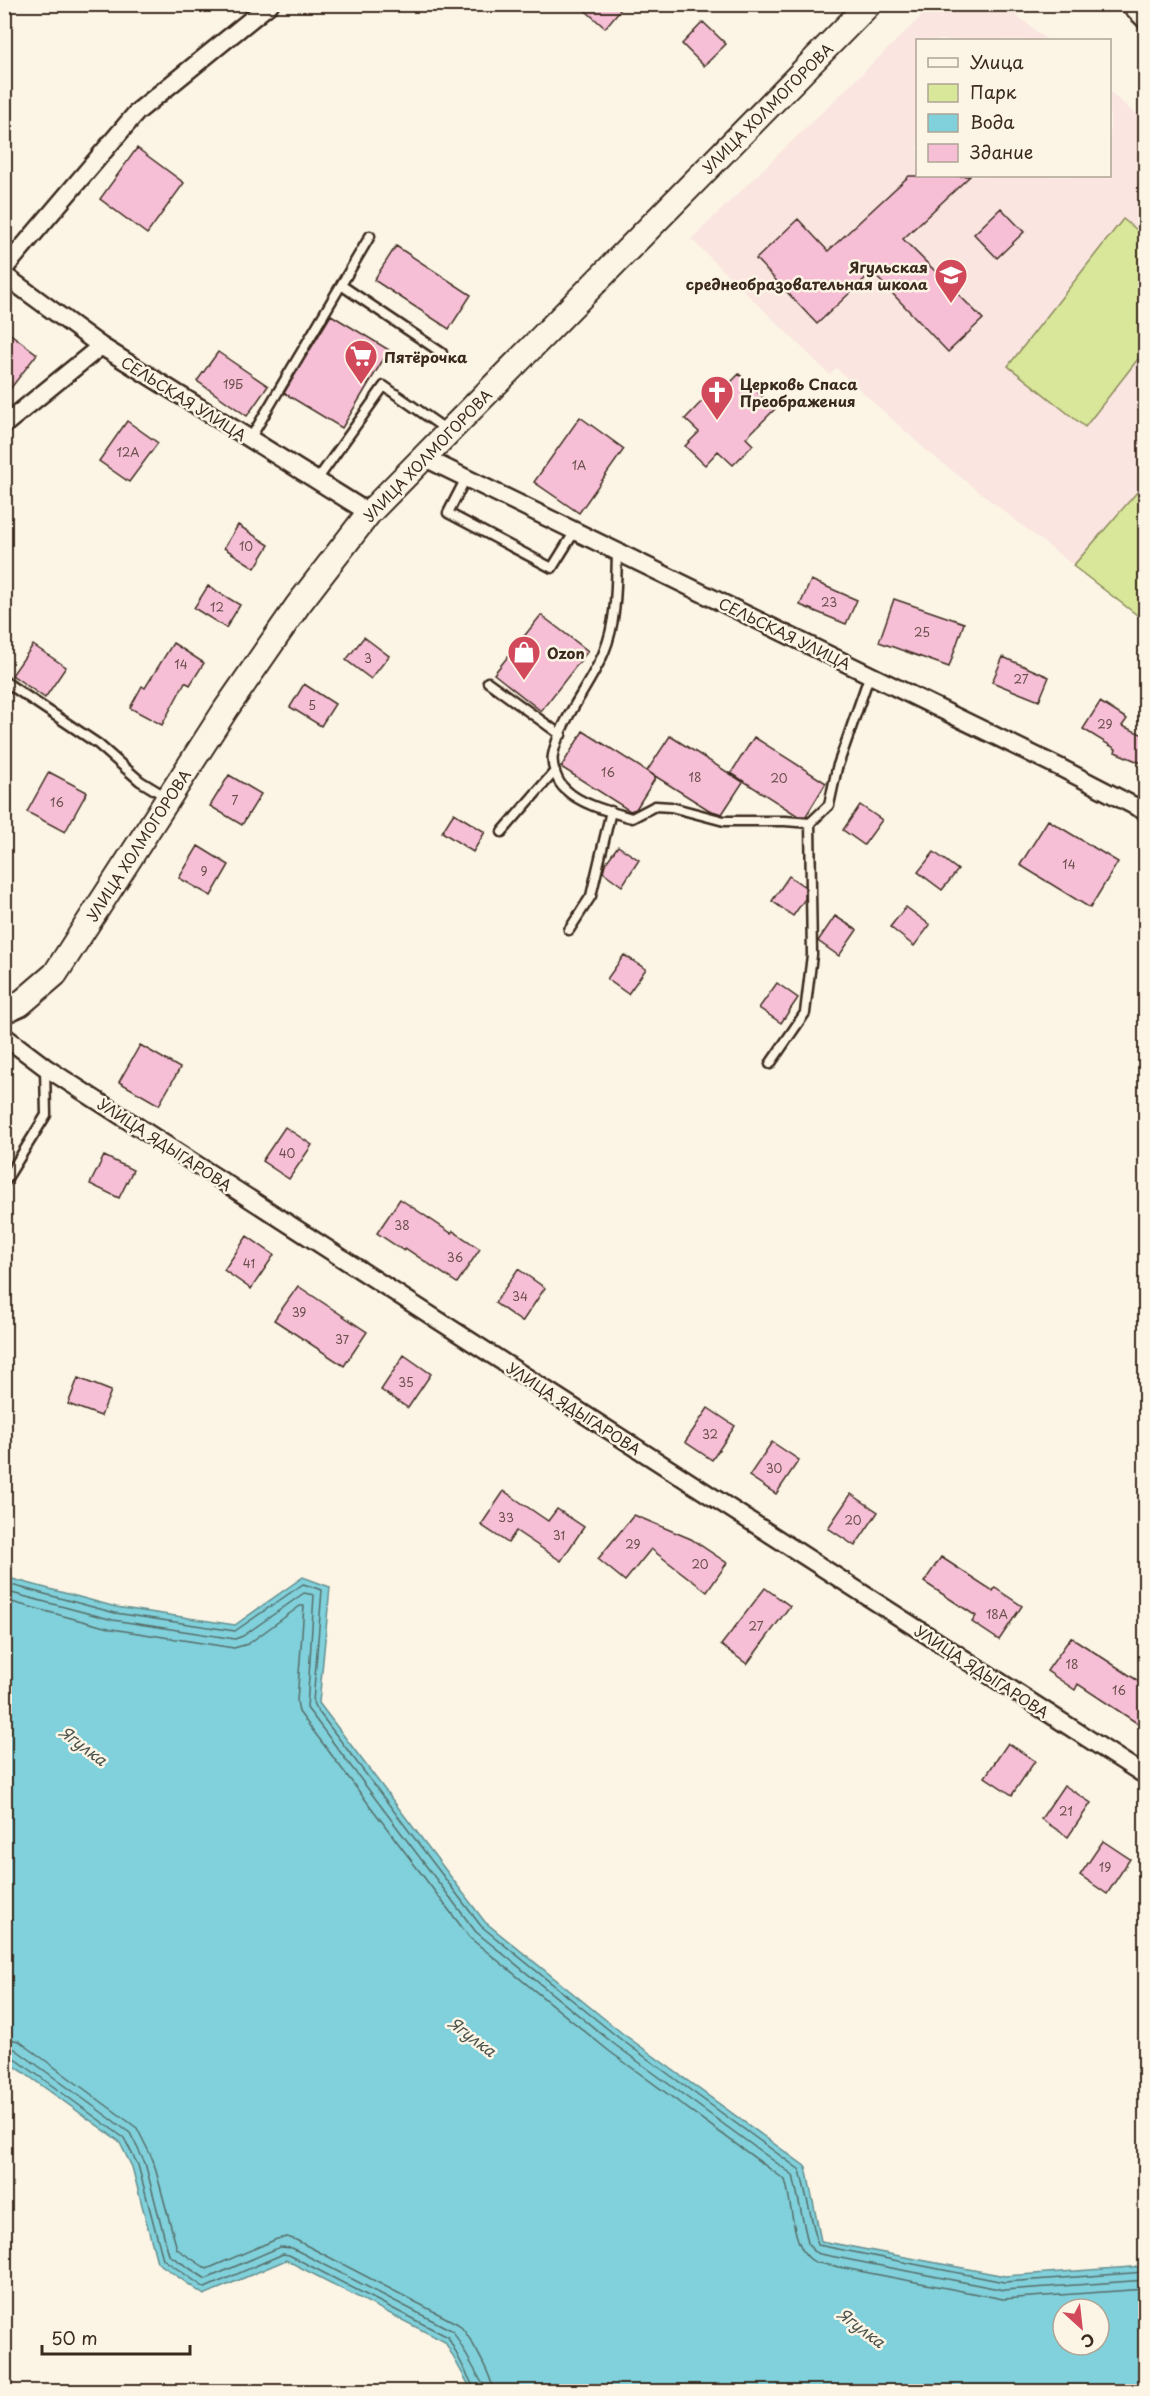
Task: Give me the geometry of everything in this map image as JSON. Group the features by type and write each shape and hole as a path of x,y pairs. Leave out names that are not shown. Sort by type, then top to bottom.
{"street":[{"path":"4,269 137,112 270,4"},
{"name":"УЛИЦА ХОЛМОГОРОВА","path":"4,1011 20,1004 55,974 226,709 298,605 369,513 869,4"},
{"path":"1129,4 1146,21"},
{"name":"СЕЛЬСКАЯ УЛИЦА","path":"4,274 101,346 369,513"},
{"path":"4,425 101,346"},
{"name":"СЕЛЬСКАЯ УЛИЦА","path":"423,457 870,674 1146,812"},
{"name":"УЛИЦА ЯДЫГАРОВА","path":"4,1036 45,1067 1146,1776"}],"lane":[{"path":"250,439 370,236"},
{"path":"341,285 442,353"},
{"path":"317,480 384,386 448,431"},
{"path":"466,478 448,513 552,568 575,531"},
{"path":"617,551 615,610 605,652 561,735 553,756 555,771 562,788 574,796 632,818 655,806 671,807 724,821 785,820 810,823"},
{"path":"770,1064 805,1013 812,956 810,823 829,805 837,768 870,674"},
{"path":"4,681 99,744 140,781 168,798"},
{"path":"488,682 561,735"},
{"path":"502,832 555,771"},
{"path":"569,930 591,896 611,811"},
{"path":"4,1183 46,1115 45,1067"}],"shaded area":[{"name":"Ягульская среднеобразовательная школа","path":"933,5 1004,5 1046,39 916,39 916,177 1111,177 1111,93 1145,122 1145,484 1074,566 927,451 836,368 830,375 691,239"}],"green space":[{"path":"1123,219 1145,236 1145,350 1085,427 1008,366"},
{"path":"1145,483 1145,621 1073,566"}],"water":[{"name":"Ягулка","path":"5,1577 116,1607 235,1625 303,1577 330,1587 319,1703 485,1922 622,2033 806,2167 821,2241 1005,2276 1145,2266 1145,2391 472,2391 445,2342 286,2260 204,2295 157,2262 132,2167 119,2141 5,2059"}],"building":[{"path":"578,4 625,4 605,28"},
{"path":"703,22 726,44 704,66 682,44"},
{"path":"137,148 184,183 147,234 100,199"},
{"path":"909,176 969,177 903,239 983,319 948,352 872,272 817,324 756,259 798,219 828,251"},
{"path":"1001,208 1024,232 997,258 974,234"},
{"path":"396,246 471,295 449,329 374,280"},
{"path":"331,315 389,350 342,428 284,393"},
{"path":"4,329 37,354 4,397"},
{"path":"218,352 268,386 247,416 197,381"},
{"name":"Церковь Спаса Преображения","path":"739,374 775,409 746,438 753,445 733,465 718,451 705,465 685,446 699,432 685,419 705,398 710,403"},
{"path":"580,417 624,449 579,513 534,482"},
{"path":"127,421 158,443 129,482 99,461"},
{"path":"238,525 269,545 255,568 224,548"},
{"path":"811,580 857,600 846,624 800,605"},
{"path":"208,586 240,605 226,628 194,608"},
{"path":"894,599 964,623 949,667 879,642"},
{"path":"541,615 588,651 541,711 494,674"},
{"path":"364,637 389,656 371,679 346,660"},
{"path":"173,643 204,663 190,685 185,682 162,725 130,708 142,686 145,688"},
{"path":"33,645 66,667 45,698 12,675"},
{"path":"1003,657 1049,677 1039,701 992,682"},
{"path":"304,684 335,704 321,726 290,707"},
{"path":"1100,702 1127,719 1122,726 1146,736 1146,765 1115,752 1116,749 1083,729"},
{"path":"583,731 656,777 636,809 630,811 561,767"},
{"path":"670,736 743,782 722,814 709,810 647,771"},
{"path":"754,737 826,783 806,816 798,816 731,773"},
{"path":"49,772 87,792 65,832 27,812"},
{"path":"229,775 261,794 242,825 210,806"},
{"path":"860,805 882,820 864,845 843,830"},
{"path":"454,813 485,832 473,852 442,832"},
{"path":"1048,820 1118,862 1090,908 1020,865"},
{"path":"198,846 229,865 211,896 179,878"},
{"path":"618,846 639,860 622,886 603,872 605,864"},
{"path":"934,852 958,870 942,890 918,872"},
{"path":"789,876 805,887 805,899 793,916 772,901"},
{"path":"906,907 930,925 914,946 890,927"},
{"path":"835,916 857,930 839,956 818,941"},
{"path":"624,955 646,969 628,994 607,979"},
{"path":"777,983 798,998 781,1023 759,1008"},
{"path":"140,1045 180,1068 159,1105 119,1082"},
{"path":"285,1127 312,1145 289,1179 262,1161"},
{"path":"104,1156 133,1170 119,1198 90,1184"},
{"path":"400,1199 451,1233 453,1231 480,1249 457,1283 405,1248 404,1251 377,1233"},
{"path":"247,1236 274,1255 251,1289 224,1270"},
{"path":"518,1269 545,1288 522,1322 495,1303"},
{"path":"298,1286 367,1332 344,1366 274,1320"},
{"path":"404,1355 431,1374 408,1408 381,1390"},
{"path":"78,1378 111,1391 101,1416 68,1404"},
{"path":"708,1408 735,1426 712,1460 685,1442"},
{"path":"772,1442 799,1460 776,1494 749,1476"},
{"path":"504,1491 548,1521 557,1509 584,1527 561,1561 516,1531 508,1543 481,1525"},
{"path":"851,1494 878,1512 855,1546 828,1528"},
{"path":"634,1515 691,1539 727,1563 707,1592 651,1549 625,1581 598,1559"},
{"path":"941,1557 993,1591 995,1588 1022,1606 999,1640 972,1622 976,1616 924,1582"},
{"path":"765,1588 790,1606 747,1664 721,1645"},
{"path":"1071,1637 1146,1686 1146,1729 1078,1684 1075,1690 1047,1671"},
{"path":"1008,1743 1035,1761 1012,1795 985,1777"},
{"path":"1064,1785 1091,1803 1068,1837 1041,1819"},
{"path":"1103,1841 1130,1859 1107,1894 1080,1875"}],"place":[{"name":"Ягульская среднеобразовательная школа","path":"951,304"},
{"name":"Пятёрочка","path":"361,385"},
{"name":"Церковь Спаса Преображения","path":"717,421"},
{"name":"Ozon","path":"524,681"}]}
